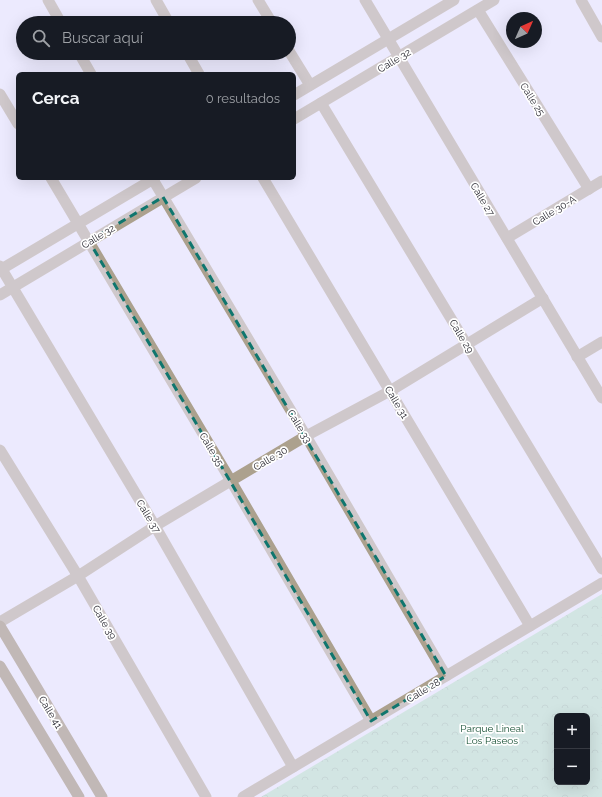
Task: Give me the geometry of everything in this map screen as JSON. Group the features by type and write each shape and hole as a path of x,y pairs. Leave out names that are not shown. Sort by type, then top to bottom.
{"main road":[{"name":"Calle 41","path":"0,626 102,797"},
{"name":"Calle 41","path":"0,666 79,797"}],"street":[{"path":"48,0 57,16"},
{"path":"156,0 165,16"},
{"path":"258,0 268,16"},
{"name":"Calle 27","path":"365,0 602,398"},
{"name":"Calle 32","path":"296,94 454,0"},
{"name":"Calle 32","path":"296,118 494,0"},
{"path":"581,0 602,38"},
{"name":"Calle 25","path":"478,10 589,189"},
{"path":"83,60 90,72"},
{"path":"191,60 198,72"},
{"path":"294,60 310,86"},
{"path":"0,94 16,121"},
{"name":"Calle 29","path":"321,103 602,569"},
{"name":"Calle 35","path":"52,180 231,481 371,721"},
{"name":"Calle 32","path":"1,269 150,180"},
{"name":"Calle 33","path":"154,180 446,676"},
{"name":"Calle 32","path":"0,294 193,180"},
{"name":"Calle 31","path":"264,180 530,626"},
{"name":"Calle 30-A","path":"507,238 602,181"},
{"name":"Calle 37","path":"1,269 155,526 293,767"},
{"name":"Calle 30","path":"0,622 78,576 155,526 306,436 390,391 543,298"},
{"path":"577,357 602,342"},
{"name":"Calle 39","path":"0,450 78,576 206,797"},
{"name":"Calle 28","path":"243,797 602,583"}],"highlighted area":[{"path":"163,197 446,676 371,721 89,241"}],"green space":[{"name":"Parque Lineal Los Paseos","path":"602,594 602,797 261,797"}]}
